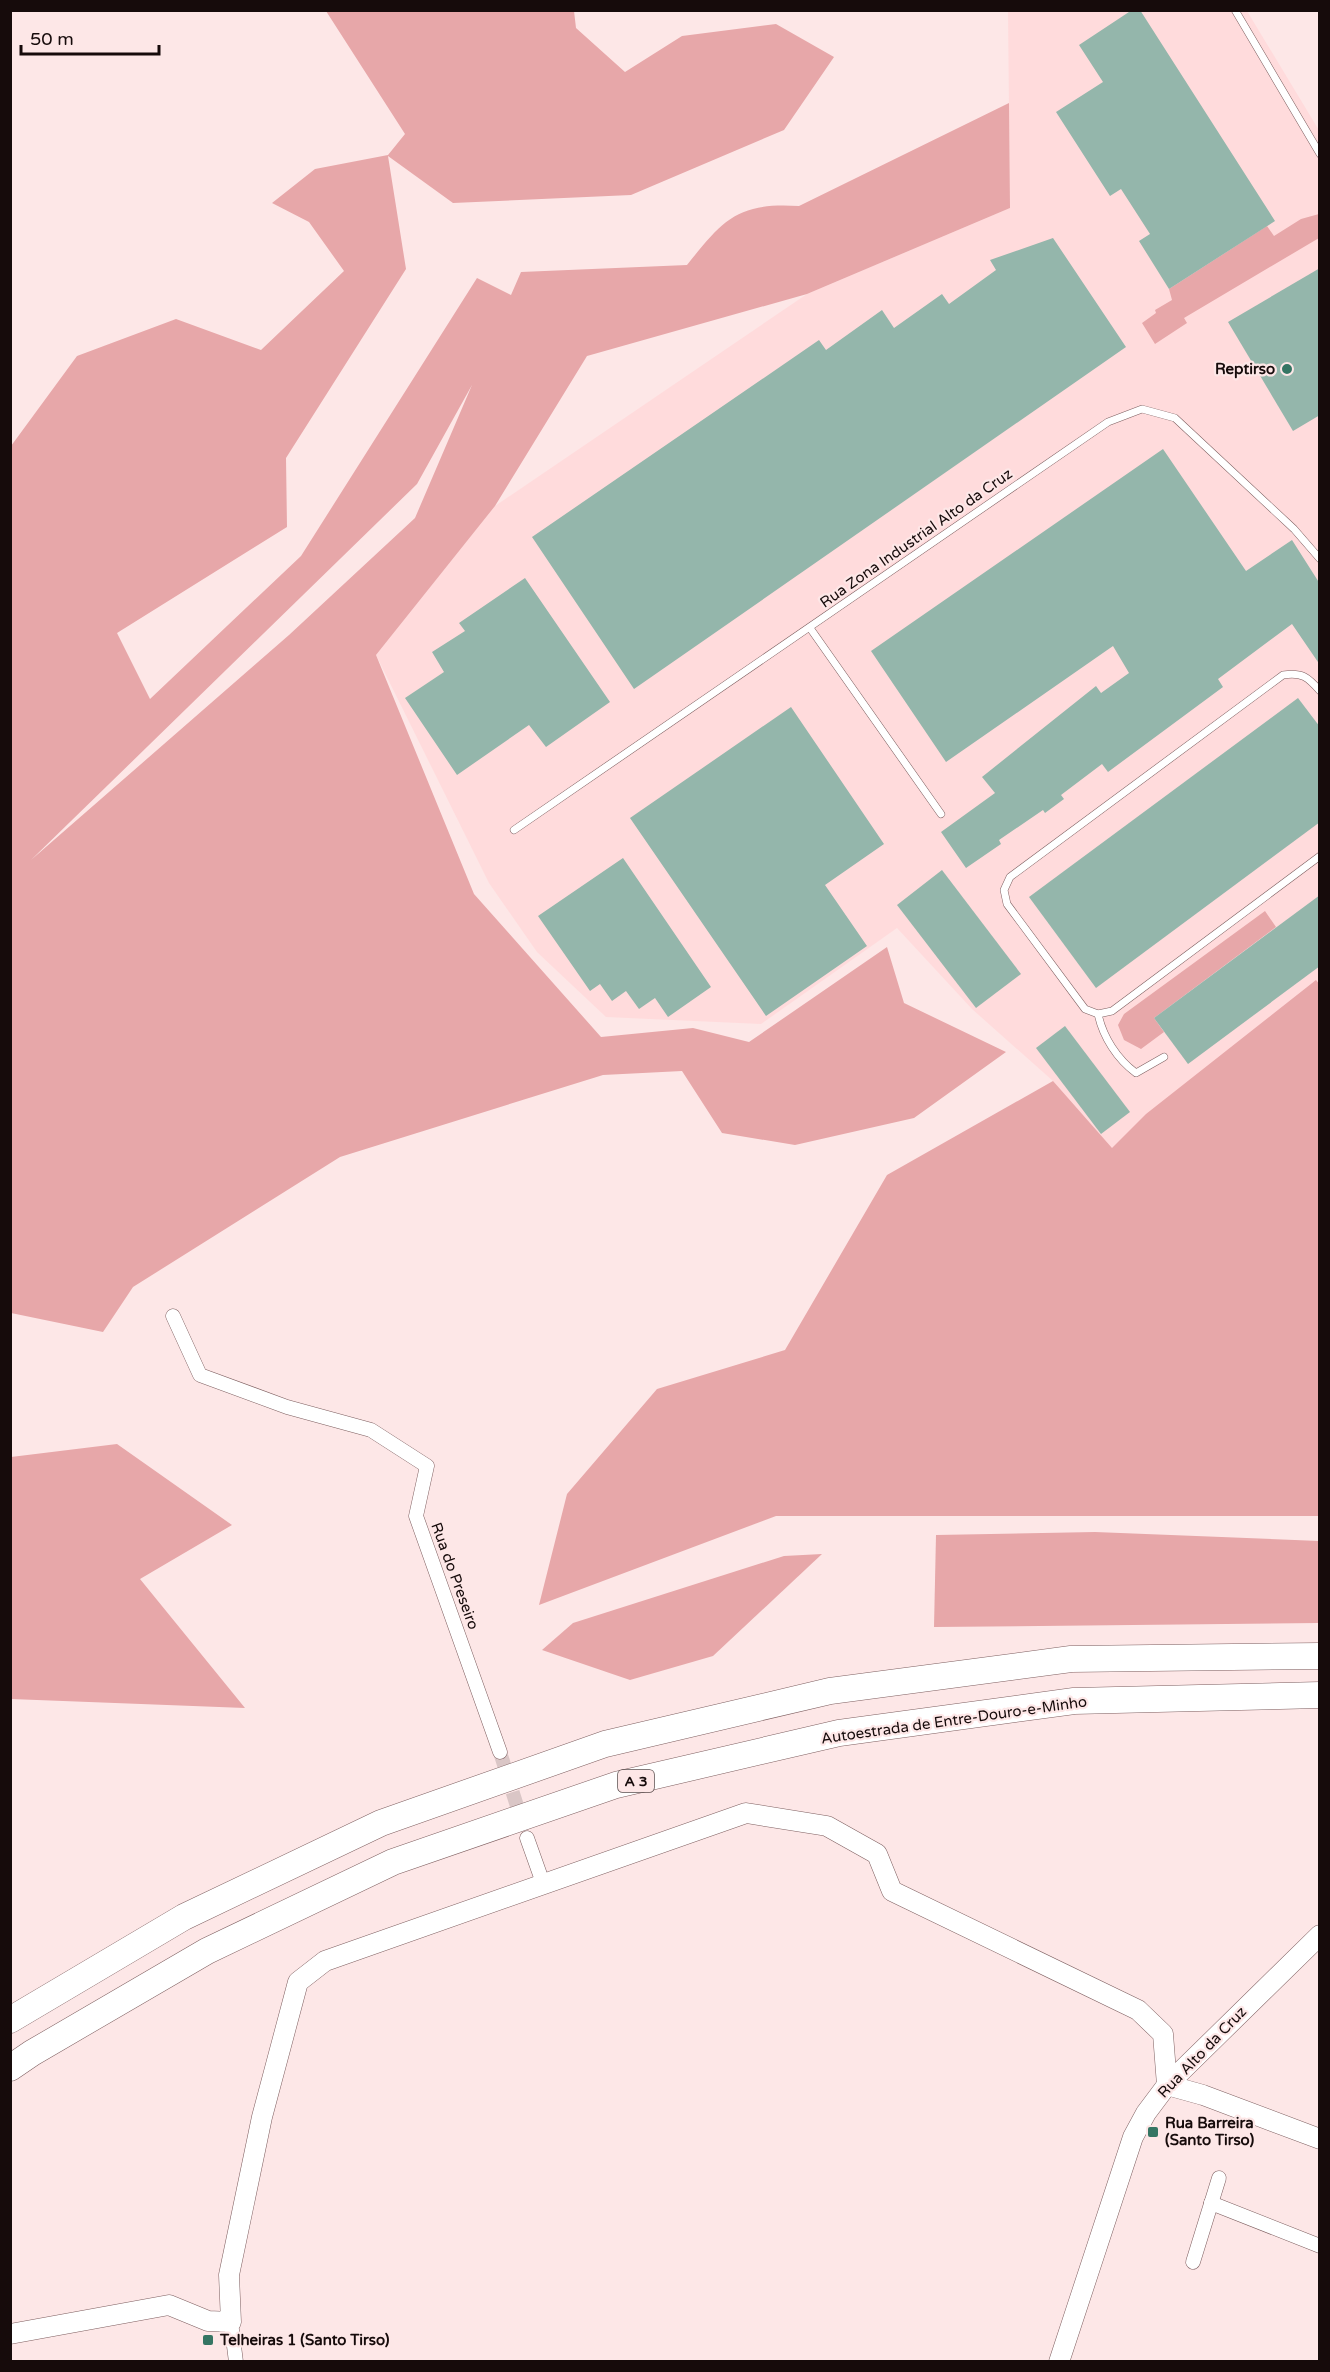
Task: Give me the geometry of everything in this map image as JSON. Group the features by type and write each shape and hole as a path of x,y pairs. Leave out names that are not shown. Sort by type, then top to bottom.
{"highway":[{"path":"10,2020 184,1917 381,1823 605,1744 830,1691 1071,1659 1320,1656"},
{"name":"Autoestrada de Entre-Douro-e-Minho","path":"10,2068 207,1951 393,1862 616,1785 838,1733 1074,1701 1320,1695"}],"street":[{"name":"Rua do Preseiro","path":"173,1316 200,1375 287,1407 371,1430 428,1466 416,1516 501,1752"},
{"path":"236,2361 231,2322 229,2275 262,2117 298,1982 325,1961 746,1813 827,1826 877,1854 892,1891 1138,2010 1163,2034 1167,2085 1203,2095 1320,2139"},
{"path":"527,1838 543,1883"},
{"name":"Rua Alto da Cruz","path":"1059,2361 1133,2137 1146,2113 1167,2085 1320,1935"},
{"path":"1193,2262 1219,2178"},
{"path":"1211,2203 1320,2246"},
{"path":"10,2334 169,2305 208,2321 231,2322"}],"lane":[{"path":"1235,10 1320,154"},
{"name":"Rua Zona Industrial Alto da Cruz","path":"514,830 1108,422 1142,409 1175,418 1294,529 1320,559"},
{"path":"810,628 941,814"},
{"path":"1320,691 1307,676 1294,673 1283,675 1011,877 1004,890 1007,904 1085,1009 1098,1014 1112,1011 1320,856"},
{"path":"1098,1014 1102,1032 1125,1065 1136,1073 1164,1057"}],"shaded area":[{"path":"326,11 574,11 576,28 625,72 682,36 776,24 834,57 784,130 631,195 453,203 388,156 406,269 286,458 287,527 117,633 150,699 301,556 477,278 511,295 521,272 687,265 711,236 733,217 760,207 799,206 1009,103 1010,208 807,294 587,356 495,506 376,655 474,894 601,1037 693,1028 749,1042 887,947 904,1003 1006,1052 914,1118 795,1145 722,1133 682,1071 603,1075 340,1157 133,1287 103,1332 11,1313 11,446 77,356 176,319 261,350 344,271 309,222 272,203 315,169 388,155 405,134","holes":["472,385 415,518 289,635 31,860 417,484"]},
{"path":"1008,11 1247,11 1320,132 1319,1448 1053,1081 972,1009 897,928 761,1024 606,1017 537,952 489,883 376,655 495,506 807,294 1010,208"},
{"path":"1319,214 1319,238 1184,318 1187,323 1155,344 1142,323 1156,313 1155,310 1172,300 1169,289 1267,226 1274,236 1301,219"},
{"path":"1265,911 1276,927 1154,1018 1164,1032 1141,1049 1124,1040 1118,1025 1124,1014"},
{"path":"1316,980 1320,985 1319,1516 776,1516 539,1605 567,1494 657,1389 785,1350 887,1175 1053,1081 1112,1148 1146,1114"},
{"path":"117,1444 232,1525 140,1579 245,1708 11,1699 11,1457"},
{"path":"1095,1532 1319,1541 1319,1623 934,1627 936,1535"},
{"path":"822,1554 713,1656 630,1680 542,1650 573,1623 784,1556"}],"building":[{"path":"1132,10 1140,10 1275,221 1169,289 1139,241 1150,234 1121,189 1110,196 1056,112 1103,82 1079,45"},
{"path":"1053,238 1126,347 634,689 532,537 819,340 826,350 882,310 894,328 942,294 949,304 996,270 990,260"},
{"name":"Reptirso","path":"1320,268 1320,415 1293,431 1228,322"},
{"path":"1163,449 1246,571 1292,540 1320,584 1320,665 1292,624 1218,679 1223,687 1108,772 1102,764 1061,795 1064,799 1045,813 1043,810 999,840 1001,844 966,868 941,832 995,793 982,777 1096,686 1101,693 1129,673 1113,646 946,762 871,651"},
{"path":"525,578 610,702 546,747 529,725 457,775 405,698 444,672 432,652 465,631 459,623"},
{"path":"1298,698 1320,727 1320,822 1096,988 1029,897"},
{"path":"791,707 884,844 825,885 867,946 766,1016 630,818"},
{"path":"623,858 711,987 668,1017 655,998 639,1009 626,991 612,1001 600,984 590,991 538,916"},
{"path":"942,870 1021,974 976,1008 897,905"},
{"path":"1320,895 1320,966 1188,1064 1154,1018"},
{"path":"1065,1026 1130,1112 1101,1134 1036,1048"}],"tunnel":[{"path":"500,1752 522,1822"}],"place":[{"name":"Reptirso","path":"1287,369"},
{"name":"Rua Barreira (Santo Tirso)","path":"1153,2132"},
{"name":"Telheiras 1 (Santo Tirso)","path":"208,2340"}]}
